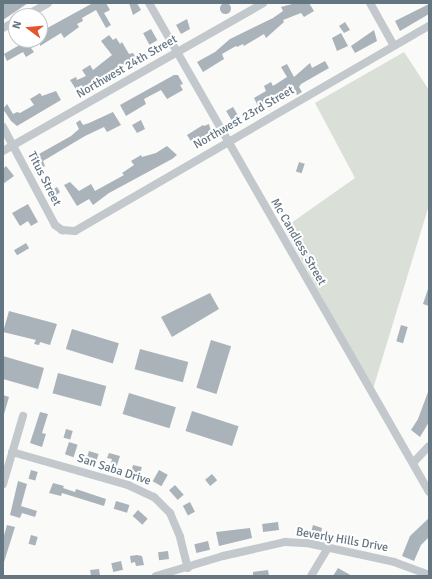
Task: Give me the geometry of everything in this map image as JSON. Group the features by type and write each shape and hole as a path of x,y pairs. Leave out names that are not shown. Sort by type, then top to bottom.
{"street":[{"path":"39,8 48,3"},
{"name":"Mc Candless Street","path":"149,3 429,492"},
{"name":"Northwest 24th Street","path":"3,151 263,3"},
{"path":"370,3 394,46"},
{"name":"Northwest 23rd Street","path":"72,231 429,26"},
{"name":"Titus Street","path":"3,126 55,225 62,230 72,231"},
{"path":"3,484 23,416"},
{"path":"413,464 429,446"},
{"name":"San Saba Drive","path":"12,452 128,485 154,497 170,513 180,537 188,568"},
{"name":"Beverly Hills Drive","path":"156,576 188,568 223,556 285,542 328,548 394,562 429,575"},
{"path":"311,576 328,548"}],"shaded area":[{"path":"404,52 429,90 429,205 373,389 284,228 355,178 315,103"}],"building":[{"path":"3,3 28,3 21,8 8,8 8,17 3,20"},
{"path":"93,3 106,3 110,10 104,13 111,25 106,28 96,10 82,18 83,21 77,24 79,27 64,38 61,33 48,41 48,28"},
{"path":"129,3 137,3 141,10 133,15"},
{"path":"223,3 227,3 229,4 229,12 223,13 220,10 220,6"},
{"path":"296,3 309,3 314,11 304,17 301,13 283,20 284,22 266,38 264,34 244,46 243,44 237,47 236,46 222,54 224,59 203,72 197,62 215,52 230,39 273,18 283,11 281,7"},
{"path":"429,4 429,14 400,31 395,21"},
{"path":"187,19 190,29 181,34 176,25"},
{"path":"345,22 350,30 344,33 339,26"},
{"path":"151,29 157,40 149,45 143,33"},
{"path":"374,30 377,41 355,53 351,46"},
{"path":"341,33 348,46 337,51 332,38"},
{"path":"109,35 113,40 116,38 120,44 122,42 129,54 133,53 137,59 77,91 70,80 76,77 77,80 86,76 82,70 90,65 93,70 112,55 101,41"},
{"path":"14,48 31,48 34,52 26,57 23,52 7,61 4,54"},
{"path":"325,61 329,68 301,84 299,87 302,92 297,95 293,90 258,106 254,98 266,91 264,86 271,82 273,86 287,77 281,67 287,64 294,77 310,63 312,68"},
{"path":"174,75 178,75 183,84 180,85 183,90 167,99 161,90 144,99 146,104 126,116 120,105"},
{"path":"56,91 61,100 17,126 11,121 3,109 7,104 13,114 17,112 20,113 34,105 30,99 40,93 42,96"},
{"path":"233,107 239,117 232,121 226,111"},
{"path":"113,112 121,125 107,132 104,127 85,136 43,161 45,166 37,170 30,156 39,154 71,136 79,129 76,123 80,120 83,125"},
{"path":"141,120 145,129 137,133 132,125"},
{"path":"209,124 212,135 192,143 187,135 203,125"},
{"path":"167,146 177,155 109,193 93,205 89,199 77,206 64,185 70,182 79,191 91,184 95,191 124,175 122,173 134,165 131,161 141,155 142,157 156,153"},
{"path":"299,162 305,164 302,173 296,172"},
{"path":"6,166 14,176 3,184 3,169"},
{"path":"57,187 60,192 52,199 49,192"},
{"path":"28,204 38,222 31,226 28,221 20,226 12,213"},
{"path":"26,243 29,248 17,255 14,250"},
{"path":"429,289 429,306 423,304"},
{"path":"210,293 219,309 172,337 161,317"},
{"path":"9,311 57,324 50,345 40,342 39,345 34,344 36,340 3,332"},
{"path":"401,325 408,327 403,343 396,341"},
{"path":"72,329 119,343 113,363 66,349"},
{"path":"211,340 231,346 216,394 196,388"},
{"path":"140,349 188,362 183,382 135,369"},
{"path":"3,356 44,368 38,389 3,379"},
{"path":"58,373 106,386 101,406 53,393"},
{"path":"428,392 429,422 420,437 411,430 418,419"},
{"path":"129,393 176,407 169,428 123,414"},
{"path":"3,395 9,397 4,414 3,413"},
{"path":"192,411 239,426 232,446 186,431"},
{"path":"40,412 48,414 42,433 46,434 42,447 30,443"},
{"path":"66,429 73,431 70,440 64,438"},
{"path":"69,442 78,445 74,457 65,454"},
{"path":"89,451 99,454 96,463 86,460"},
{"path":"109,453 120,456 116,468 110,466 112,459 107,458"},
{"path":"133,465 142,467 140,474 131,472"},
{"path":"31,470 38,472 35,481 29,479"},
{"path":"159,470 168,475 161,486 153,481"},
{"path":"212,474 217,480 210,486 205,480"},
{"path":"18,481 27,484 21,506 37,511 35,517 22,513 20,518 10,515"},
{"path":"53,483 64,486 63,488 75,492 76,489 106,499 104,506 62,493 61,496 49,493"},
{"path":"175,485 184,495 178,500 169,490"},
{"path":"116,501 129,505 127,513 114,509"},
{"path":"190,502 195,512 188,515 183,506"},
{"path":"138,510 148,519 142,525 133,516"},
{"path":"429,518 429,537 421,545 414,561 402,556 410,536"},
{"path":"278,522 279,530 263,532 262,524"},
{"path":"7,525 15,527 4,562 3,539"},
{"path":"313,525 322,528 321,534 311,532"},
{"path":"250,528 252,538 219,546 216,532"},
{"path":"31,535 38,537 35,546 29,544"},
{"path":"208,541 210,550 196,553 194,544"},
{"path":"168,551 169,559 159,560 158,552"},
{"path":"130,556 142,556 144,565 136,566 135,562 131,563"},
{"path":"121,561 123,570 113,572 111,563"},
{"path":"338,568 352,576 333,576"},
{"path":"99,569 100,576 91,576 90,570"},
{"path":"268,570 269,576 253,576 253,572"}]}
